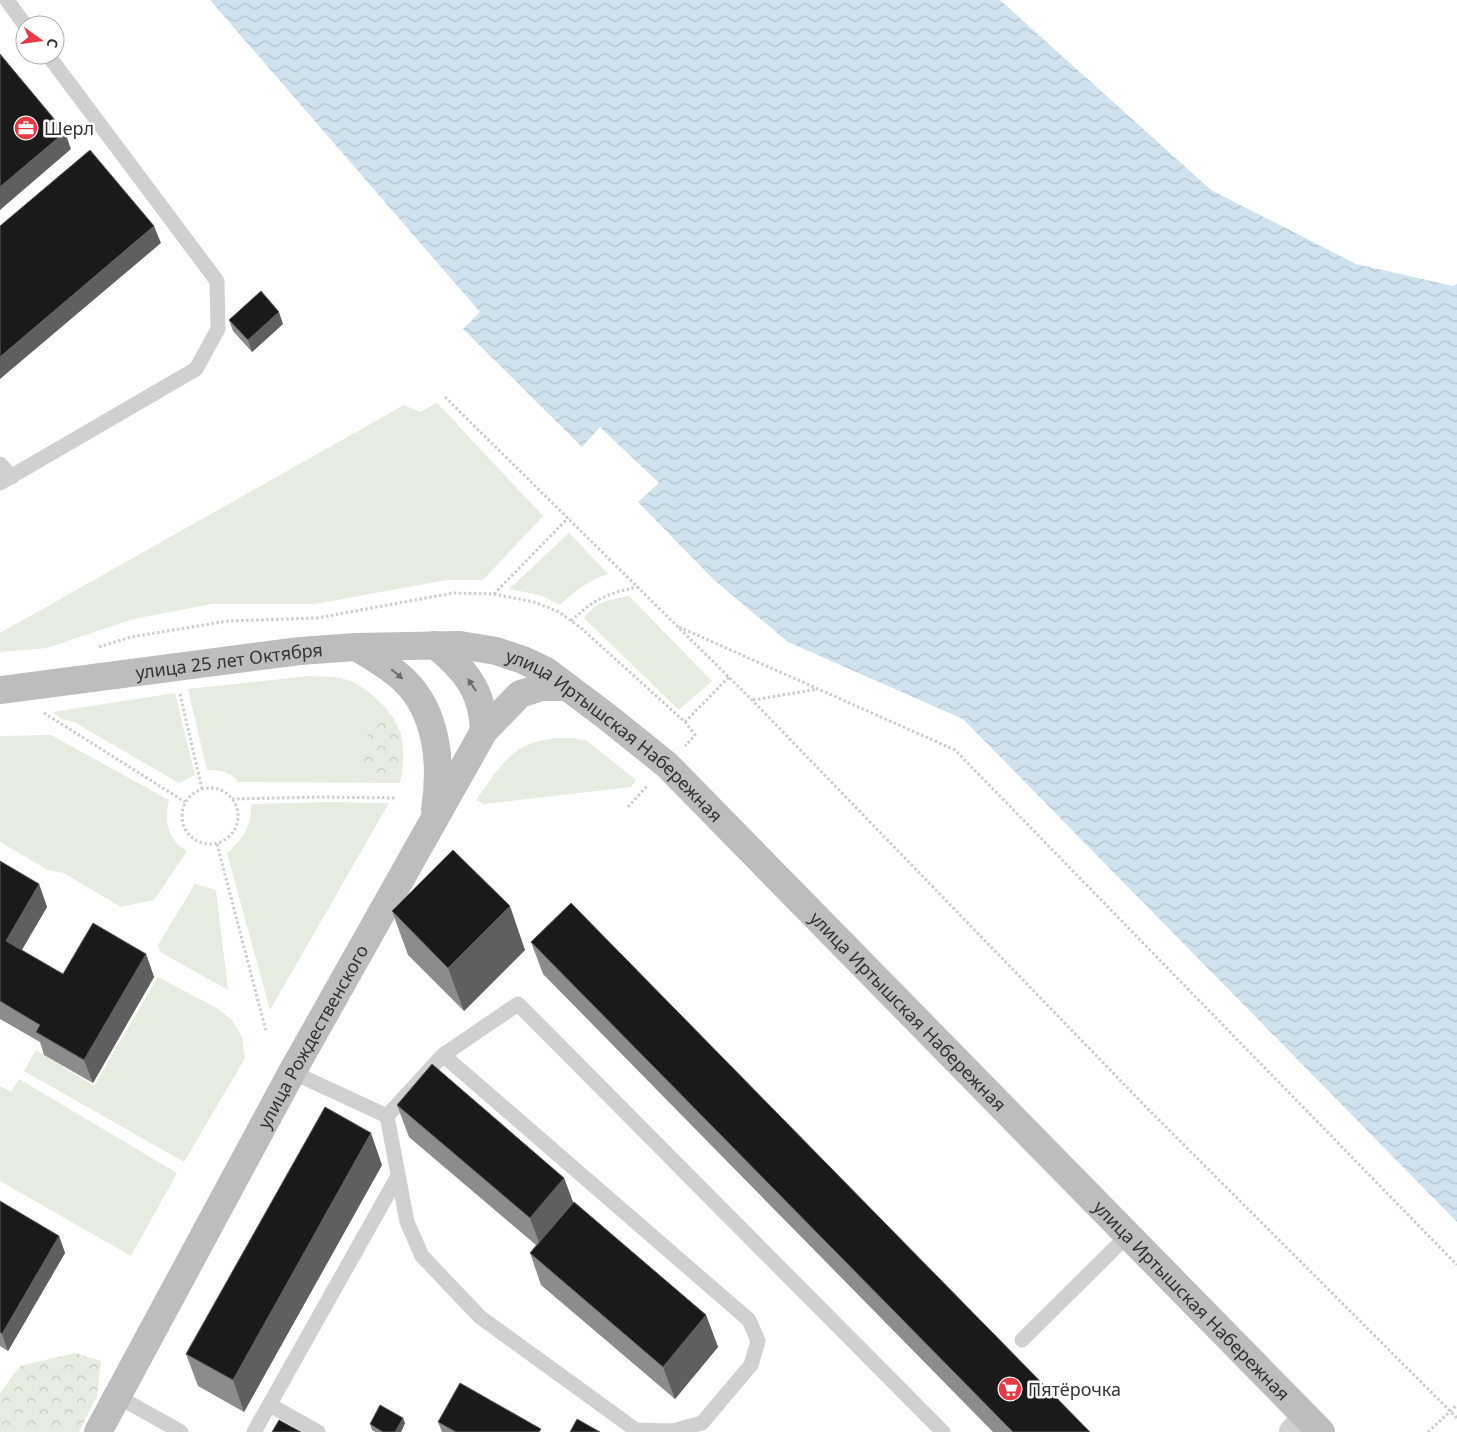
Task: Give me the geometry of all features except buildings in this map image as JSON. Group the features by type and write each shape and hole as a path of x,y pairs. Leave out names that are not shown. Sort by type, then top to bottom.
{"main road":[{"name":"улица 25 лет Октября","path":"0,690 300,651 356,647 447,645"},
{"path":"447,645 452,659 478,696 484,713 484,731"},
{"name":"улица Иртышская Набережная","path":"447,645 496,651 523,660 546,672 667,765 1128,1235 1307,1427"},
{"path":"356,647 393,670 405,681 416,695 424,710 432,728 437,751 438,774 434,818"},
{"name":"улица Рождественского","path":"98,1432 292,1072 484,731 520,694 542,687 567,687"}],"lane":[{"path":"7,0 18,15"},
{"path":"0,464 6,480 196,369 218,329 217,281 55,65"},
{"path":"387,1116 443,1055 518,1004 942,1432"},
{"path":"387,1116 407,1222 422,1256 480,1317 636,1430 673,1431 702,1423 751,1365 758,1341 749,1320 443,1055"},
{"path":"292,1072 387,1116"},
{"path":"254,1432 398,1176"},
{"path":"1022,1340 1128,1235"},
{"path":"117,1396 181,1432"},
{"path":"270,1405 318,1432"}],"path":[{"path":"445,397 752,700 1146,1107 1457,1418"},
{"path":"494,594 568,518"},
{"path":"571,621 586,607 610,593 637,587"},
{"path":"677,626 955,750 1457,1265"},
{"path":"685,722 729,677"},
{"path":"178,686 202,789"},
{"path":"752,700 818,689"},
{"path":"40,710 185,802"},
{"path":"214,788 224,792 232,799 237,809 238,821 234,831 227,839 217,844 206,845 195,841 187,834 182,824 182,813 185,802 192,794 202,789 214,788"},
{"path":"232,799 396,798"},
{"path":"217,844 266,1031"},
{"path":"1428,1432 1457,1405"}],"green space":[{"path":"437,403 543,516 483,580 446,580 315,604 212,604 133,619 47,648 0,652 0,633 404,405 420,412"},
{"path":"569,533 608,574 582,586 560,605 540,595 509,589"},
{"path":"629,596 712,681 679,710 584,618 594,608 609,600"},
{"path":"310,676 336,677 351,681 368,692 390,713 396,723 403,744 400,783 238,782 228,773 207,770 188,689"},
{"path":"175,693 195,775 179,783 74,722 61,719 53,712"},
{"path":"385,721 393,725 401,733 397,770 381,774 364,773 363,749 367,735 377,725"},
{"path":"51,735 169,800 167,822 171,836 180,847 187,851 154,900 121,907 64,873 48,870 0,842 0,736"},
{"path":"557,738 587,741 636,780 631,787 484,804 476,800 500,766 518,750 541,740"},
{"path":"389,803 270,1010 227,853 243,837 246,831 250,820 251,804"},
{"path":"195,884 216,890 228,990 160,952 158,945"},
{"path":"158,977 215,1007 232,1020 242,1037 245,1058 184,1162 24,1071 36,1050 94,1086"},
{"path":"19,1079 177,1173 131,1256 0,1181 0,1086 11,1092"},
{"path":"75,1353 101,1361 97,1396 79,1432 0,1432 0,1393 20,1366"}],"water":[{"path":"210,0 1000,0 1211,190 1356,264 1453,286 1457,284 1457,1222 963,719 788,642 714,580 638,502 659,483 600,427 582,447 463,329 480,312"}],"place":[{"name":"Шерл","path":"26,128"},
{"name":"Пятёрочка","path":"1010,1389"}]}
